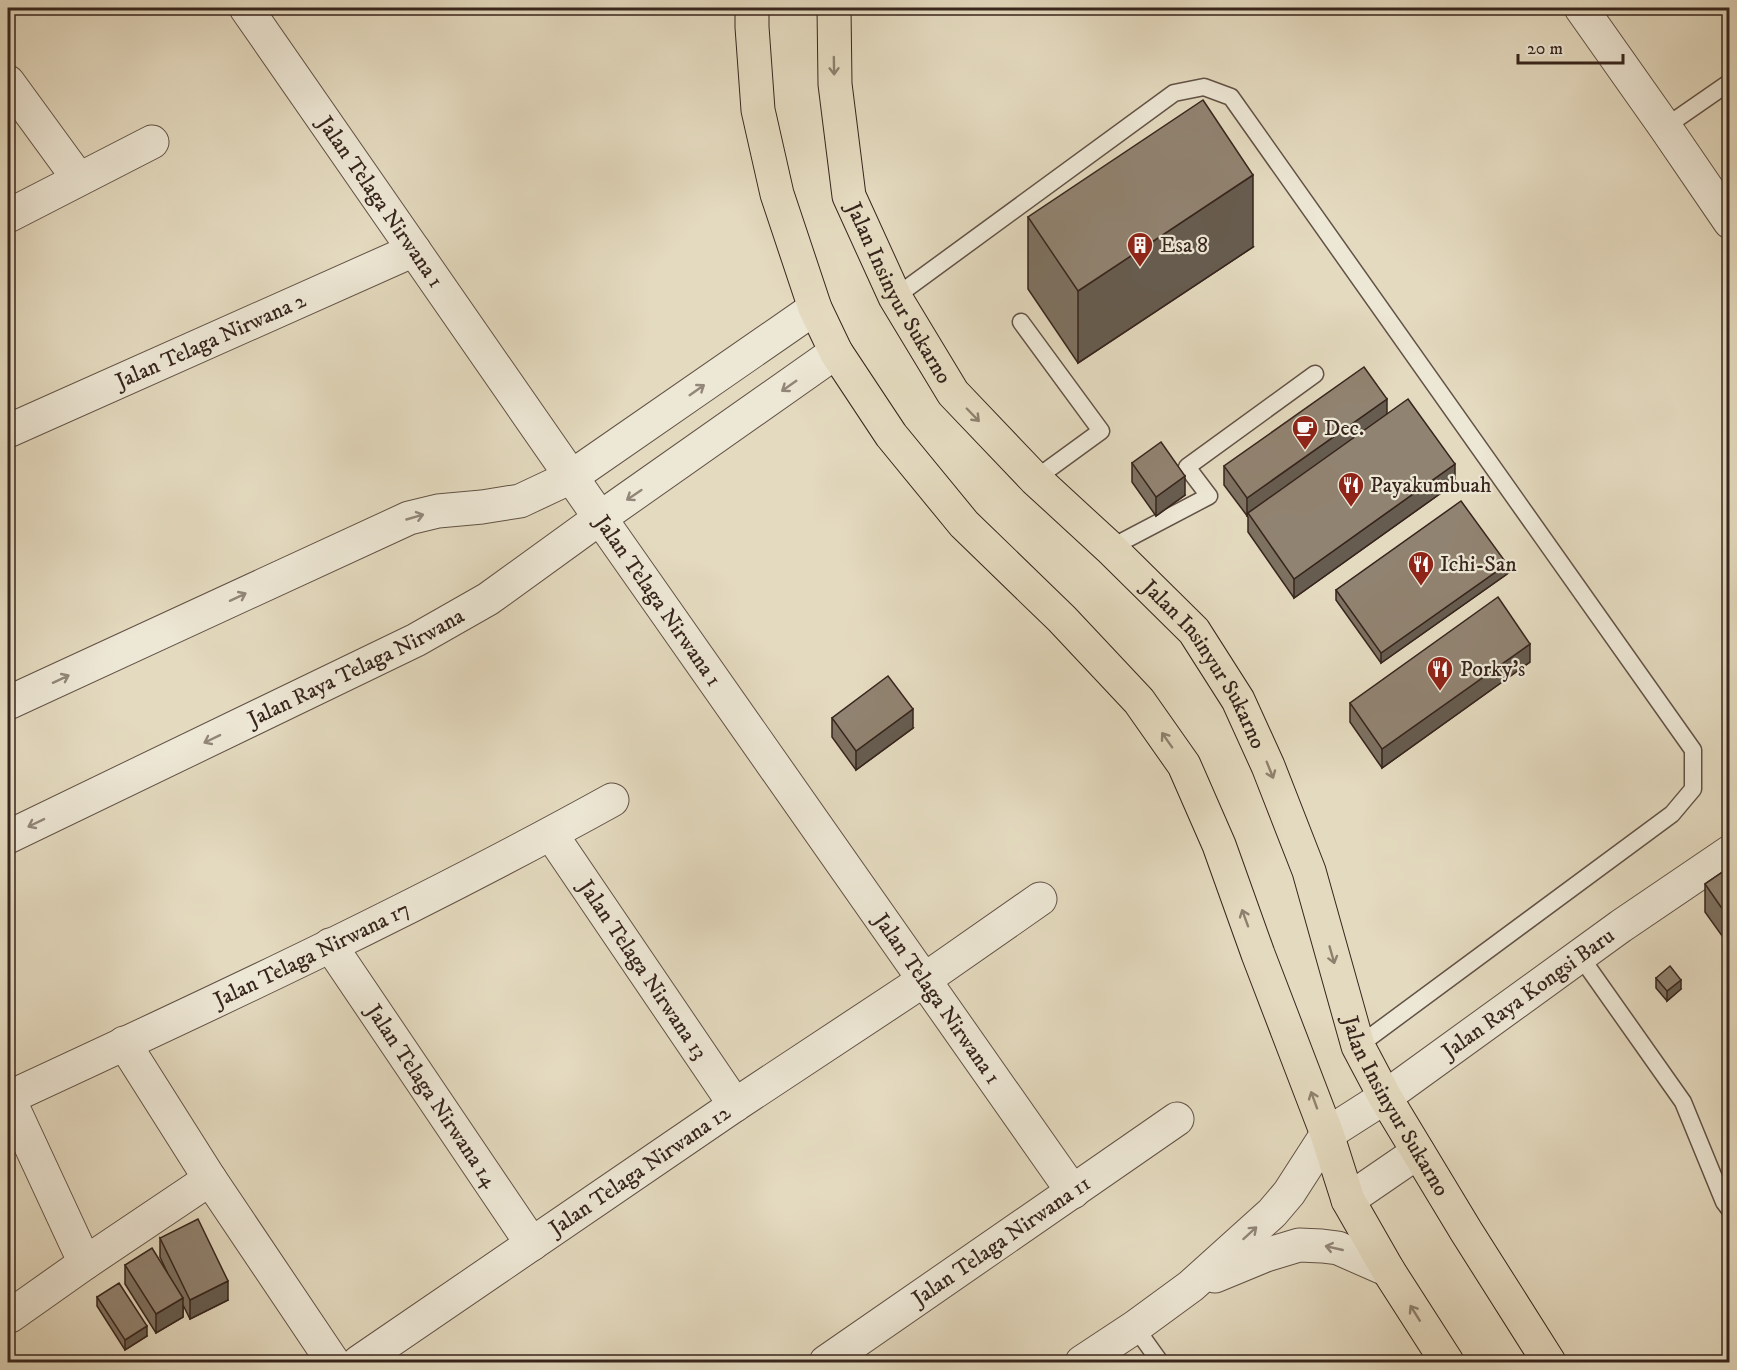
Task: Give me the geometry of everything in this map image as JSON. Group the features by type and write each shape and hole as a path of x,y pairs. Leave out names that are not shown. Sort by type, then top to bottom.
{"main road":[{"path":"752,8 758,110 777,194 815,308 836,352 891,435 964,524 1062,619 1139,701 1184,765 1219,845 1327,1134 1348,1200 1388,1270 1447,1362"},
{"name":"Jalan Insinyur Sukarno","path":"834,8 835,84 849,195 895,297 953,393 1035,479 1194,630 1238,700 1268,766 1309,870 1358,1046 1385,1097 1549,1362"}],"street":[{"name":"Jalan Telaga Nirwana 1","path":"246,8 571,477 1073,1192"},
{"path":"1581,8 1730,222"},
{"path":"8,82 78,178"},
{"path":"8,216 78,178 152,142"},
{"name":"Jalan Telaga Nirwana 2","path":"8,431 414,250"},
{"path":"8,703 409,518 438,511 520,501 571,477 815,308"},
{"name":"Jalan Raya Telaga Nirwana","path":"8,837 416,640 488,599 836,352"},
{"name":"Jalan Telaga Nirwana 17","path":"8,1097 330,945 551,834 612,800"},
{"name":"Jalan Telaga Nirwana 13","path":"551,834 735,1105"},
{"name":"Jalan Raya Kongsi Baru","path":"1327,1134 1385,1097 1580,956 1730,852"},
{"name":"Jalan Telaga Nirwana 12","path":"359,1362 1040,899"},
{"name":"Jalan Telaga Nirwana 14","path":"330,945 532,1244"},
{"path":"124,1043 210,1179 333,1362"},
{"path":"8,1097 85,1263"},
{"name":"Jalan Telaga Nirwana 11","path":"826,1362 1177,1119"},
{"path":"1082,1362 1136,1327 1191,1286 1272,1213 1289,1193 1327,1134"},
{"path":"1348,1200 1419,1152"},
{"path":"10,1316 210,1179"},
{"path":"1191,1286 1266,1255 1299,1245 1338,1248 1388,1270"}],"lane":[{"path":"895,297 1174,93 1204,87 1231,97 1693,750 1693,789 1672,814 1358,1046"},
{"path":"1665,127 1727,88"},
{"path":"1021,322 1101,431 1035,479"},
{"path":"1110,548 1209,496 1187,467 1315,375"},
{"path":"1580,956 1683,1102 1724,1202 1730,1210"},
{"path":"1136,1327 1160,1362"}],"building":[{"path":"1203,100 1253,175 1078,291 1028,217"},
{"path":"1364,367 1387,399 1247,498 1224,466"},
{"name":"Payakumbuah","path":"1408,399 1455,464 1294,579 1248,513"},
{"path":"1161,442 1185,476 1156,497 1132,463"},
{"name":"Ichi-San","path":"1461,501 1507,564 1381,653 1336,590"},
{"name":"Porky's","path":"1498,597 1530,644 1382,749 1350,703"},
{"path":"888,676 913,709 856,751 832,718"},
{"path":"1730,867 1730,920 1705,884"},
{"path":"1670,966 1681,980 1667,991 1656,978"},
{"path":"198,1219 228,1281 190,1300 160,1238"},
{"path":"152,1248 183,1298 156,1314 125,1265"},
{"path":"119,1283 147,1326 125,1340 97,1297"}],"place":[{"name":"Esa 8","path":"1140,268"},
{"name":"Dec.","path":"1305,451"},
{"name":"Payakumbuah","path":"1351,508"},
{"name":"Ichi-San","path":"1421,587"},
{"name":"Porky's","path":"1440,692"}]}
